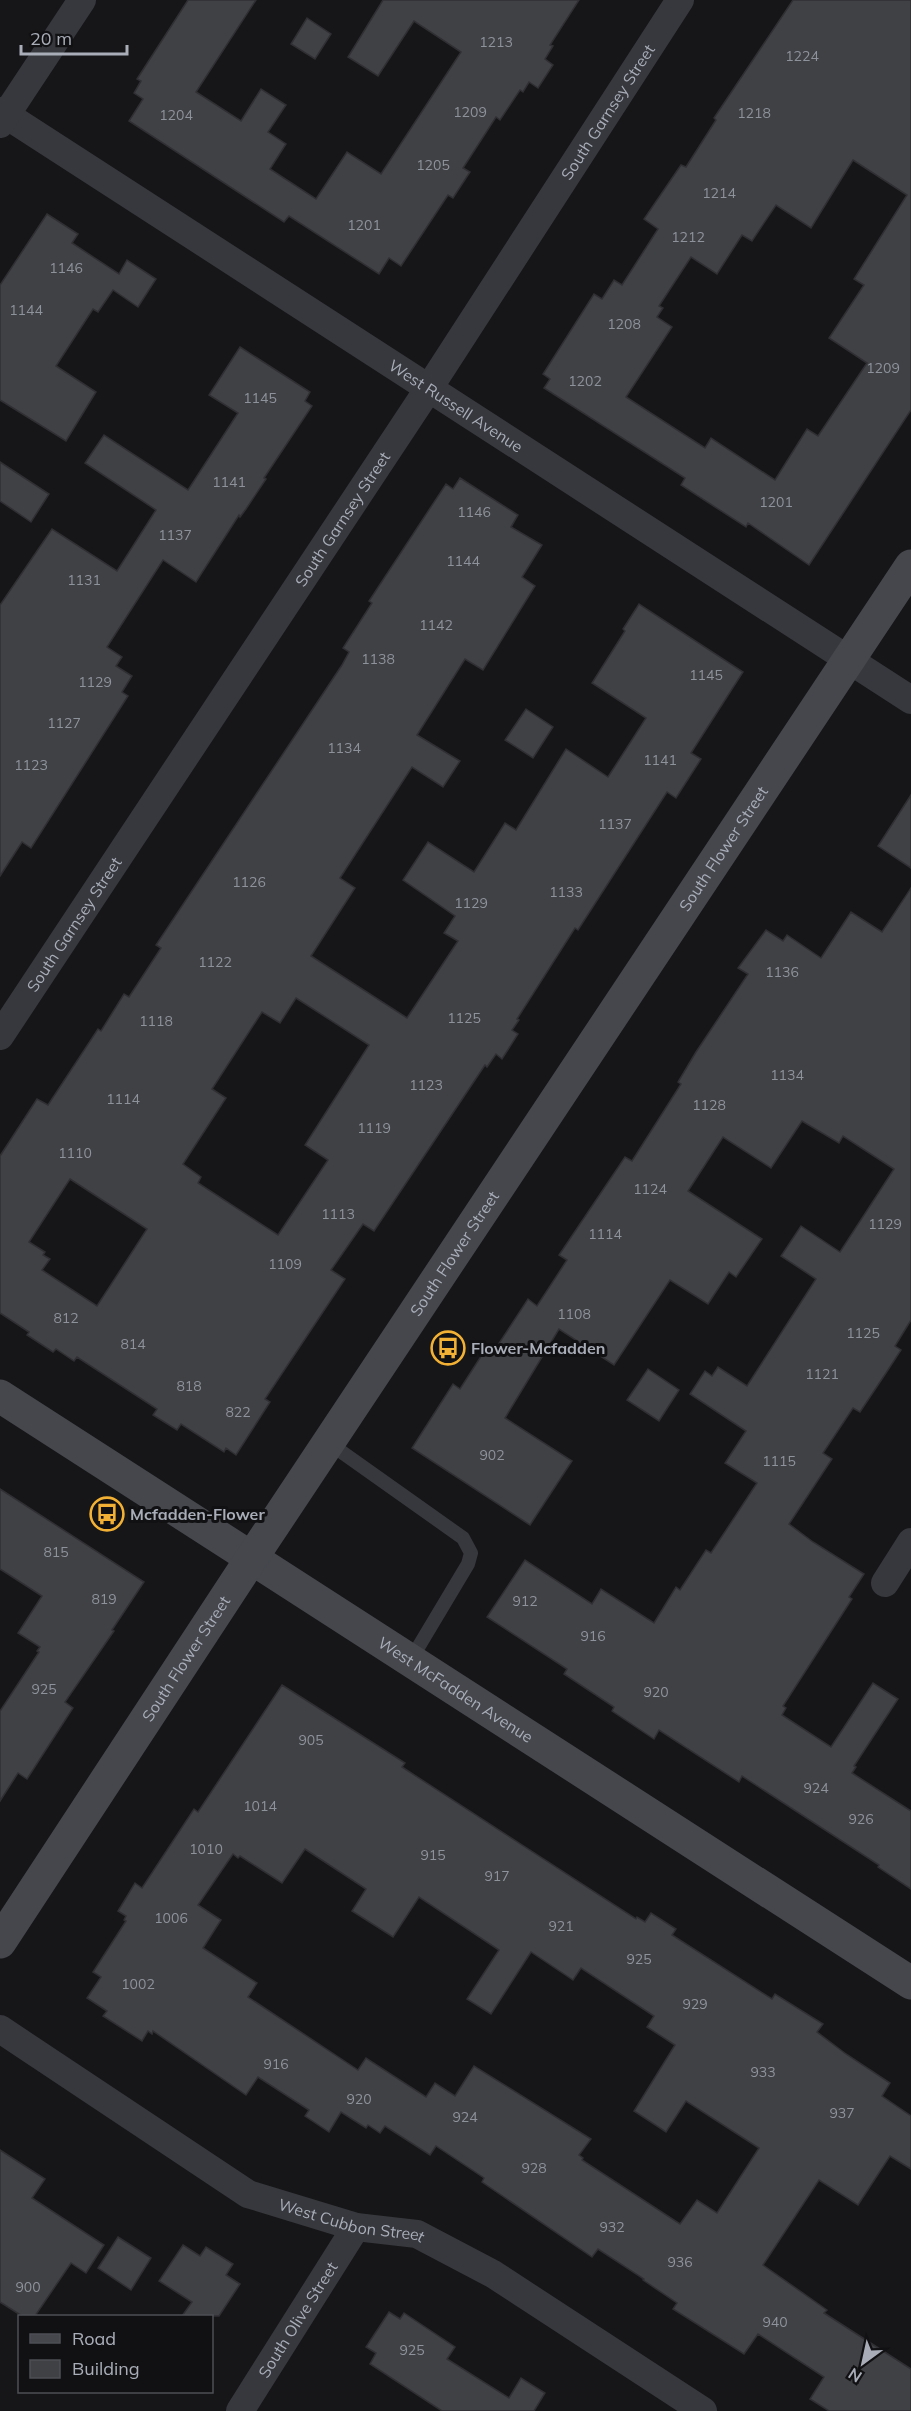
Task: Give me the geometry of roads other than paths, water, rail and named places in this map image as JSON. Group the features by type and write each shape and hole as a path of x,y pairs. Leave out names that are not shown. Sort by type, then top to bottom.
{"street":[{"path":"2,116 82,0"},
{"name":"South Garnsey Street","path":"0,1036 429,388 680,0"},
{"name":"West Russell Avenue","path":"2,116 429,388 911,700"},
{"name":"South Flower Street","path":"0,1942 251,1559 911,566"},
{"name":"West McFadden Avenue","path":"0,1396 911,1983"},
{"path":"885,1583 911,1542"},
{"name":"West Cubbon Street","path":"0,2029 248,2194 356,2227 417,2234 493,2274 703,2411"},
{"name":"South Olive Street","path":"240,2411 356,2227"}],"lane":[{"path":"329,1443 463,1538 471,1553 468,1564 410,1661"}],"place":[{"name":"Flower-Mcfadden","path":"448,1348"},
{"name":"Mcfadden-Flower","path":"107,1514"}]}
